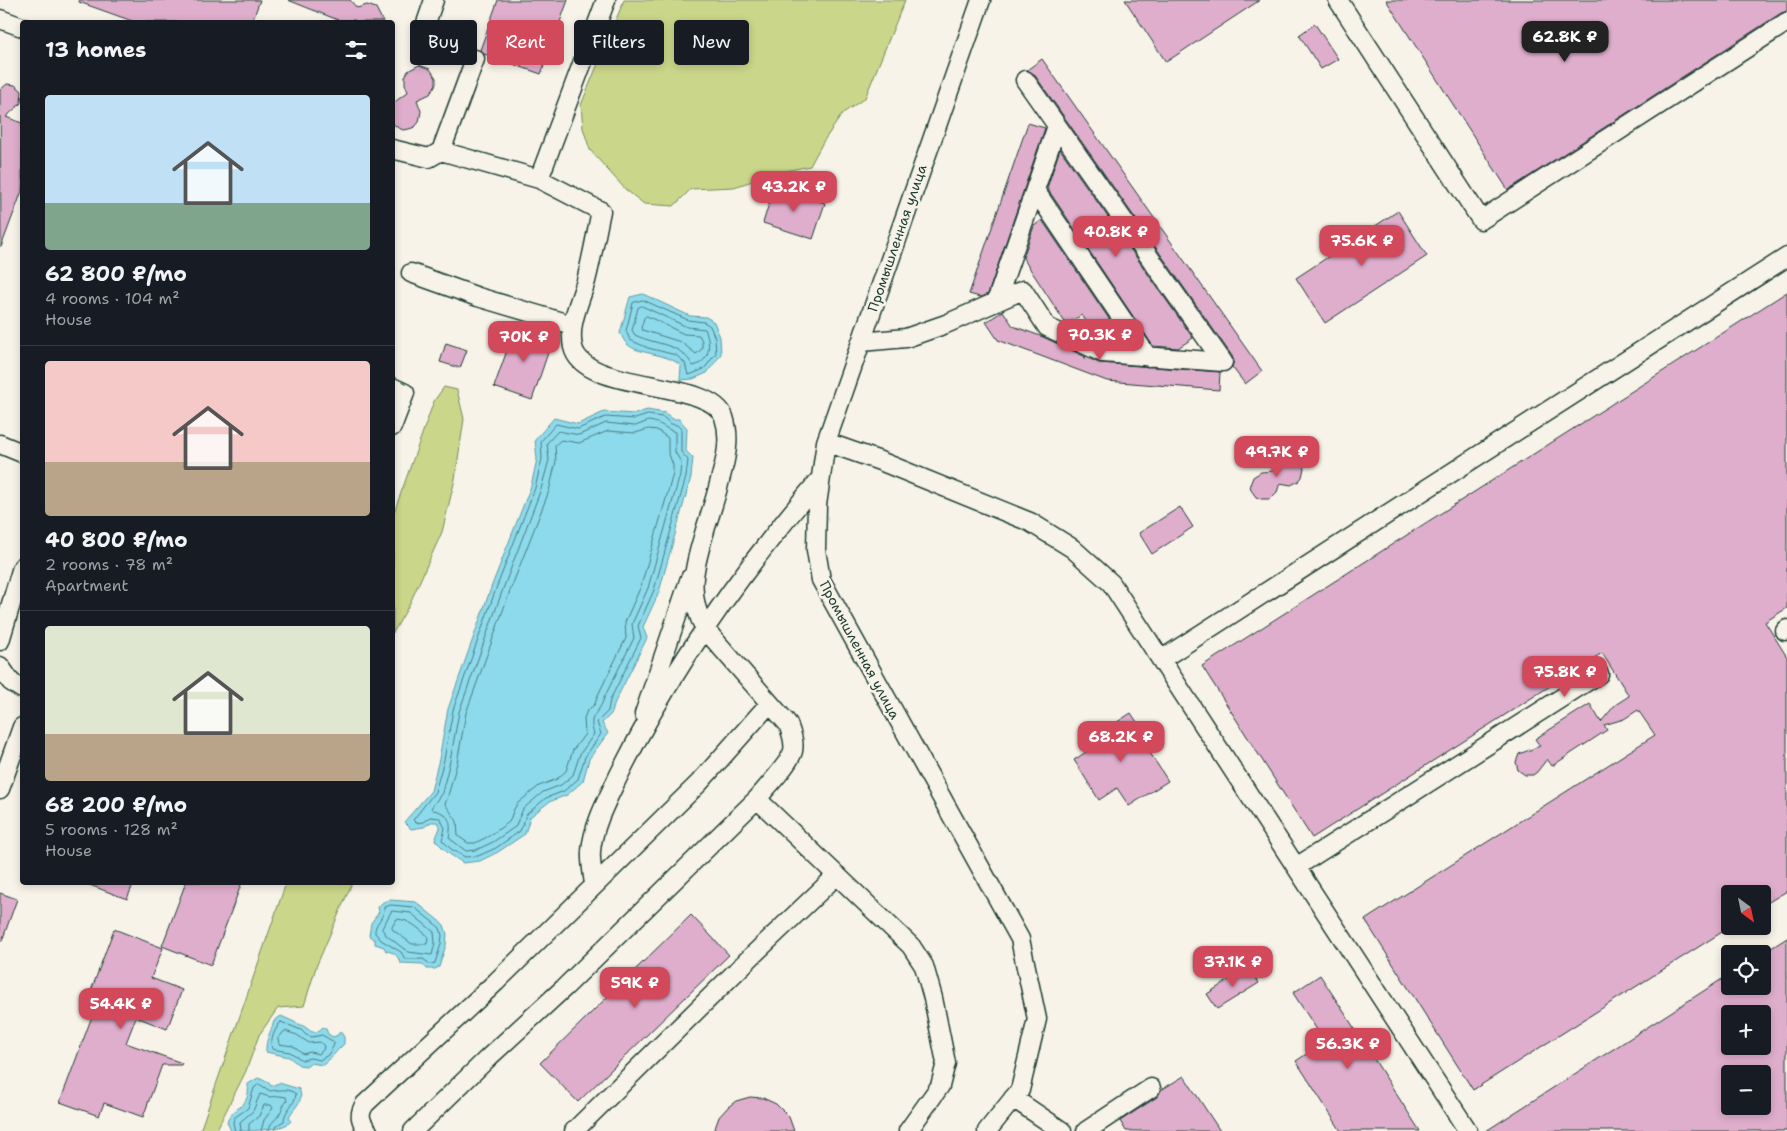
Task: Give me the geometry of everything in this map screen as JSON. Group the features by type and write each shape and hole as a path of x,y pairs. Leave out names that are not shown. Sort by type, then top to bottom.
{"street":[{"path":"427,20 434,0"},
{"path":"539,179 606,0"},
{"name":"Промышленная улица","path":"981,0 826,442 817,505 816,550 821,580 1020,939 1037,1019 1020,1090 988,1131"},
{"path":"1338,0 1481,220 1787,22"},
{"path":"0,19 20,26"},
{"path":"395,150 429,158 441,151 472,65"},
{"path":"1008,268 1046,327 1103,353 1223,362 1025,80"},
{"path":"996,302 1057,126"},
{"path":"441,151 539,179 601,211 586,280 572,325 573,348 580,360 592,368 631,382 685,392 713,404 723,415 728,437 726,461 694,568 630,754"},
{"path":"1035,190 1148,357"},
{"path":"1162,659 1787,258"},
{"path":"411,273 478,298 572,325"},
{"path":"861,342 906,338 946,324 1022,290"},
{"path":"395,388 405,393 395,419"},
{"path":"826,442 880,461 1030,522 1072,548 1111,583 1468,1131"},
{"path":"0,444 20,452"},
{"path":"594,885 591,851 600,816 630,754 684,659 775,532 821,478"},
{"path":"413,1131 564,988 757,799 793,752 793,737 788,724 705,629 694,595 694,568"},
{"path":"0,641 20,574"},
{"path":"0,666 11,682 20,688"},
{"path":"1296,867 1599,674"},
{"path":"368,1131 361,1122 361,1110 365,1104 496,982 699,783 769,704"},
{"path":"0,789 20,733"},
{"path":"757,799 911,946 924,966 944,1046 946,1063 940,1086 908,1131"},
{"path":"574,1131 837,875"},
{"path":"1086,1131 1151,1088"},
{"path":"1014,1098 1062,1131"}],"green space":[{"path":"624,0 905,0 865,98 843,113 823,142 810,166 781,172 734,187 691,189 674,206 644,204 625,189 590,150 583,128 581,105 597,65 664,65 664,20 616,20"},
{"path":"444,387 457,390 464,419 455,479 442,532 409,605 395,630 395,509 434,401"},
{"path":"285,885 351,885 316,967 304,1006 278,1008 259,1035 246,1071 216,1131 200,1131"}],"water":[{"path":"643,294 690,316 706,317 714,322 720,337 721,354 707,373 693,379 680,380 681,366 675,361 637,350 625,342 620,333 630,297"},
{"path":"647,410 665,413 673,419 679,419 687,428 686,451 693,458 691,477 659,592 643,627 647,638 615,702 612,713 602,723 608,733 589,759 583,781 567,795 549,802 530,817 525,834 498,852 480,861 463,863 448,853 435,840 440,828 437,822 431,822 424,827 411,829 404,822 431,791 448,709 492,585 531,486 537,459 535,440 554,418 578,424 604,412 635,414"},
{"path":"390,900 416,902 444,925 447,934 446,945 439,967 427,969 423,964 400,963 395,954 375,944 375,940 369,936 371,923 379,912 378,907 383,902"},
{"path":"281,1016 314,1032 323,1027 333,1037 338,1035 340,1031 344,1037 344,1044 323,1065 310,1063 306,1066 299,1065 289,1057 266,1052 267,1040 274,1021"},
{"path":"258,1078 268,1082 271,1086 279,1083 299,1089 301,1097 289,1117 291,1121 273,1129 231,1131 227,1122 233,1112 247,1098 248,1084"}],"building":[{"path":"79,0 260,0 253,20 129,20 79,2"},
{"path":"288,0 350,0 357,8 367,5 376,8 382,20 338,20"},
{"path":"498,0 568,0 561,20 491,20"},
{"path":"1125,0 1260,0 1166,62"},
{"path":"1386,0 1787,0 1787,11 1781,13 1508,190"},
{"path":"1315,24 1338,59 1321,69 1299,35"},
{"path":"487,31 487,55 480,50"},
{"path":"1042,59 1262,371 1245,384 1232,367 1234,361 1232,356 1034,74 1027,70"},
{"path":"419,65 430,69 436,78 436,84 430,94 417,100 421,111 419,122 415,127 403,130 395,125 395,102 408,92 405,77 408,71"},
{"path":"515,65 544,65 541,74"},
{"path":"7,84 15,85 20,89 20,104 6,117 20,122 20,196 1,247 0,90"},
{"path":"1028,123 1045,128 988,294 980,297 969,294"},
{"path":"1060,149 1193,338 1178,348 1153,346 1047,188"},
{"path":"774,187 825,203 813,239 763,223"},
{"path":"1398,211 1427,256 1325,323 1296,278"},
{"path":"1042,220 1120,335 1107,343 1098,339 1082,315 1066,324 1023,258 1034,226"},
{"path":"1787,292 1787,608 1765,622 1787,657 1787,891 1771,901 1771,885 1721,885 1721,933 1473,1090 1365,920 1655,735 1638,710 1624,719 1604,725 1607,730 1552,766 1547,759 1533,775 1525,775 1518,770 1516,762 1519,754 1540,746 1535,739 1590,704 1601,722 1615,705 1629,696 1602,653 1312,838 1202,666"},
{"path":"1003,311 1013,326 1043,337 1086,357 1084,358 1099,363 1220,372 1219,390 1107,381 998,340 986,322"},
{"path":"516,325 553,338 532,400 494,387"},
{"path":"446,343 467,350 460,368 440,362"},
{"path":"1291,456 1299,460 1304,468 1299,481 1291,485 1280,483 1277,492 1270,499 1256,497 1250,485 1253,477 1261,472 1273,471 1282,459"},
{"path":"1180,507 1193,527 1152,554 1139,533"},
{"path":"1131,713 1141,728 1136,731 1168,781 1129,806 1117,788 1099,800 1074,760 1095,746 1091,739"},
{"path":"90,885 133,885 127,899"},
{"path":"185,885 241,885 211,965 162,946"},
{"path":"0,893 17,899 2,941 0,941"},
{"path":"691,915 729,955 578,1102 540,1063"},
{"path":"114,929 163,948 151,978 182,990 167,1029 136,1017 126,1043 182,1063 181,1065 162,1065 143,1117 104,1103 99,1116 60,1102 94,1011 85,1007"},
{"path":"1787,938 1787,1131 1486,1131 1721,980 1721,995 1771,995 1771,948"},
{"path":"1249,967 1259,983 1217,1009 1207,994"},
{"path":"1320,975 1420,1131 1341,1131 1296,1061 1325,1042 1293,993"},
{"path":"1184,1076 1220,1131 1126,1131 1120,1121 1157,1097 1161,1090"},
{"path":"750,1097 763,1098 776,1104 789,1117 794,1131 714,1131 719,1117 728,1107 736,1101"}]}
